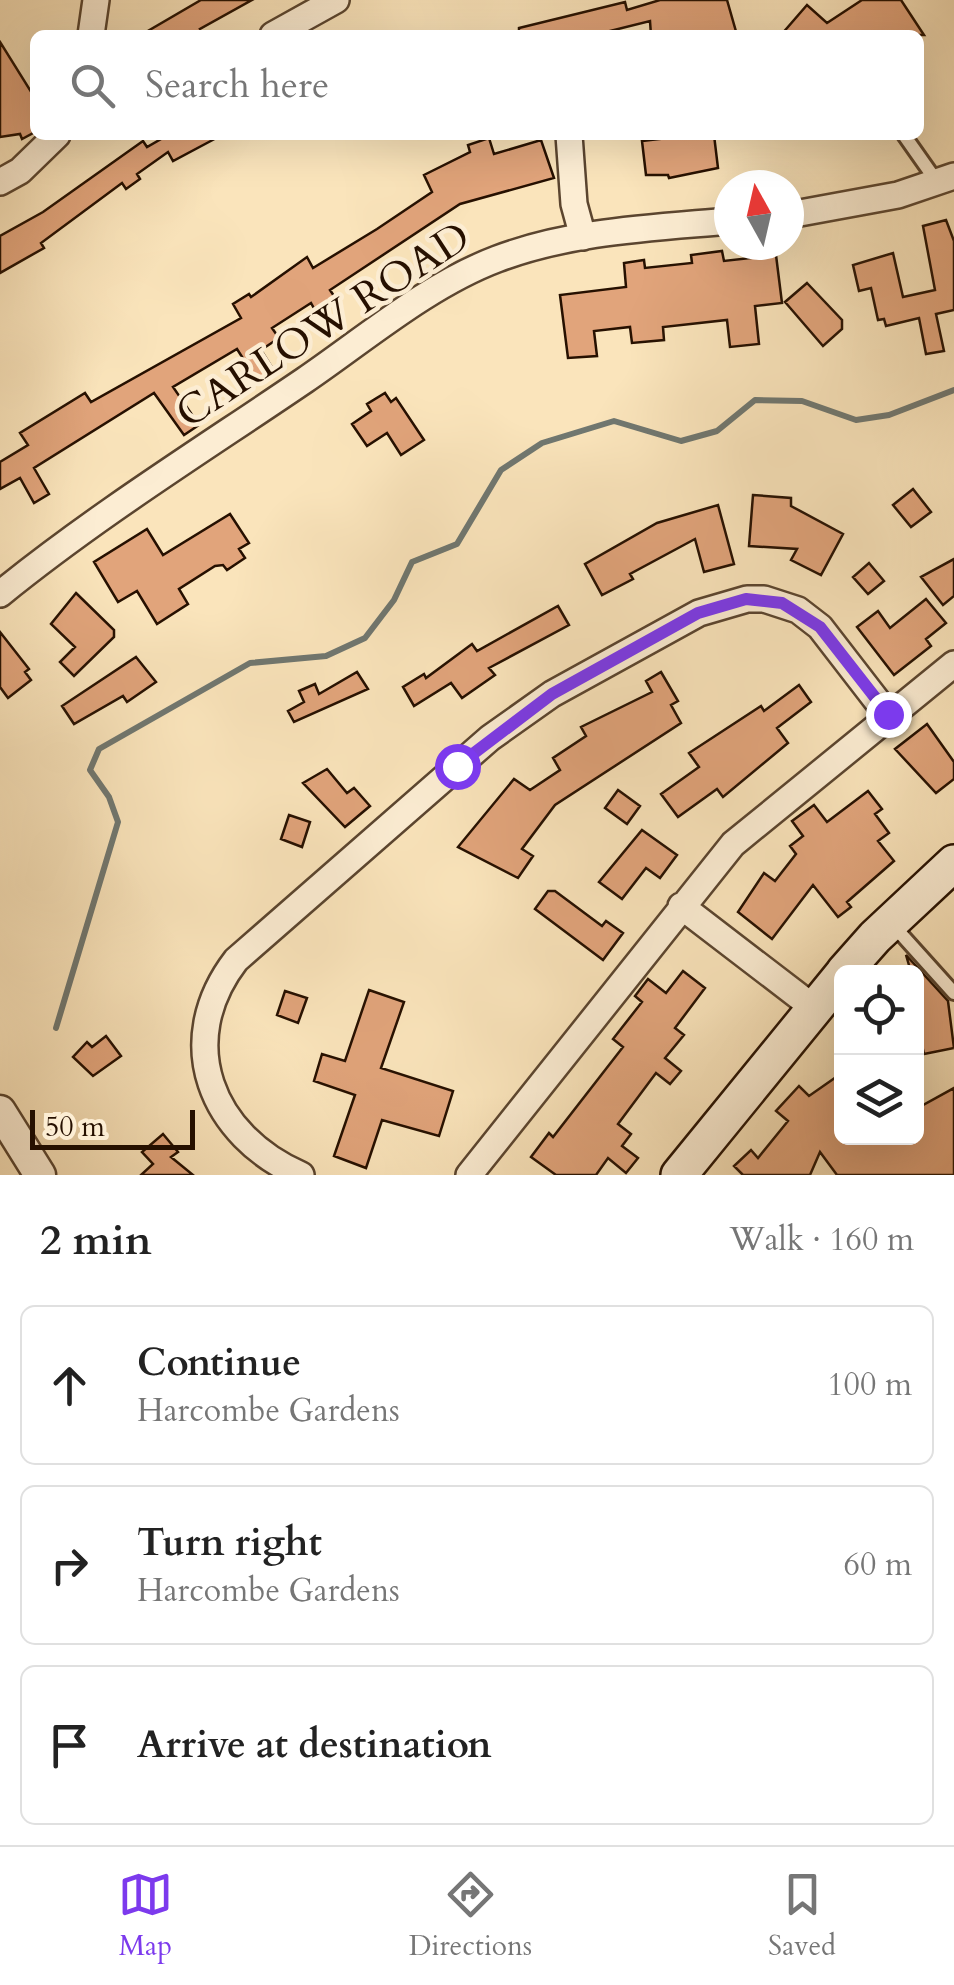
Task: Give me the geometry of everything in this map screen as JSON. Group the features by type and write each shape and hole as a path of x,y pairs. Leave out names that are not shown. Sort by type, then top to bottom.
{"main road":[{"path":"851,965 890,922 954,864"},
{"path":"679,1175 834,985"}],"street":[{"path":"93,30 96,0"},
{"path":"281,30 336,0"},
{"path":"0,182 20,171 52,140"},
{"path":"569,140 574,204 583,236"},
{"path":"804,212 898,195 946,179"},
{"name":"CARLOW ROAD","path":"0,594 136,495 432,294 494,260 583,236 714,222"},
{"path":"301,1175 262,1156 222,1108 206,1066 211,1000 236,960 490,738 552,694 698,613 746,599 782,603 820,627 888,714"},
{"path":"469,1175 519,1118 733,844 954,664"},
{"path":"681,906 814,1008"},
{"path":"0,1111 40,1175"}],"lane":[{"path":"909,140 946,179"},
{"path":"890,922 954,993"}],"building":[{"path":"201,0 252,0 201,30 150,30"},
{"path":"660,0 727,0 736,30 651,30 650,21 614,30 519,30 625,2 627,10"},
{"path":"862,0 901,0 921,30 785,30 807,5 827,23"},
{"path":"0,42 30,90 30,135 22,139 20,134 0,137"},
{"path":"159,140 213,140 173,161 168,152 137,174 140,179 126,189 122,183 41,243 44,248 0,273 0,236 43,212 143,141 147,147"},
{"path":"490,140 494,154 541,140 554,178 460,204 330,290 336,299 316,312 311,303 272,328 279,338 261,350 275,372 258,382 237,349 173,387 199,425 184,435 154,393 34,468 49,494 34,503 20,478 0,489 0,462 28,445 20,433 85,393 91,402 241,318 233,304 249,294 251,297 307,257 313,268 432,192 424,175 470,152 468,145"},
{"path":"715,140 718,168 669,178 646,175 642,141"},
{"path":"946,220 954,241 954,310 936,314 944,351 926,354 919,318 886,326 884,319 878,320 871,288 859,291 853,265 893,253 903,297 935,290 923,226"},
{"path":"714,252 714,260 777,260 782,303 755,306 759,344 730,347 727,320 663,327 664,340 632,343 630,327 594,331 597,356 568,358 560,295 626,287 624,263 644,260 645,268 692,263 691,255"},
{"path":"807,283 842,320 842,329 823,346 785,302"},
{"path":"385,393 391,402 396,398 424,440 401,455 387,433 367,446 352,424 371,411 367,404"},
{"path":"913,489 931,512 911,527 893,505"},
{"path":"753,495 791,498 791,506 843,534 821,575 791,560 797,549 749,546"},
{"path":"718,505 734,564 704,572 695,539 630,574 633,579 602,595 585,564 657,523"},
{"path":"230,514 249,543 239,549 245,558 227,570 223,565 215,566 179,589 188,604 157,624 137,591 118,602 94,562 147,529 163,555"},
{"path":"954,559 954,596 943,605 921,577"},
{"path":"869,563 884,581 868,594 853,577"},
{"path":"76,593 114,630 114,637 74,676 60,662 75,647 51,624"},
{"path":"926,599 946,623 926,639 931,646 894,675 857,627 878,611 890,628"},
{"path":"558,606 569,625 489,668 495,675 462,698 451,683 414,706 403,687 424,674 426,678 472,644 477,651"},
{"path":"0,632 29,669 25,672 31,680 8,698 0,687"},
{"path":"136,657 156,682 127,702 123,696 74,724 62,706"},
{"path":"357,672 368,689 294,722 288,711 304,702 299,691 315,684 319,694"},
{"path":"661,672 678,701 671,705 681,723 555,805 522,849 533,856 518,878 458,847 514,779 530,790 560,770 553,758 586,736 581,727 652,692 646,681"},
{"path":"799,685 811,702 777,728 788,743 723,797 717,789 678,817 661,794 699,767 689,753 761,706 764,711"},
{"path":"927,724 954,762 954,779 936,793 895,749"},
{"path":"327,769 347,793 354,788 370,806 345,827 303,783"},
{"path":"618,790 640,806 627,824 605,808"},
{"path":"868,791 882,809 875,814 889,833 878,841 894,861 847,902 851,907 838,917 813,885 772,939 738,912 764,873 775,881 796,854 790,846 803,836 792,821 814,805 827,822"},
{"path":"289,815 310,822 302,847 281,839"},
{"path":"642,830 677,855 660,878 646,868 622,899 599,882"},
{"path":"548,891 555,891 602,926 606,921 623,933 603,960 535,909"},
{"path":"683,971 705,988 675,1028 684,1035 665,1058 681,1071 670,1084 656,1073 618,1124 631,1134 622,1146 638,1158 626,1173 608,1158 596,1175 556,1175 531,1157 549,1133 553,1137 623,1047 613,1039 642,1002 635,996 648,979 666,993"},
{"path":"924,975 948,1001 954,1048 924,1054"},
{"path":"369,990 404,1002 381,1068 453,1091 439,1136 382,1120 366,1168 334,1156 355,1095 314,1081 322,1054 345,1061"},
{"path":"285,991 307,998 298,1023 277,1015"},
{"path":"106,1036 121,1056 93,1076 73,1057 87,1042 92,1047"},
{"path":"834,1079 834,1145 924,1145 924,1105 954,1088 954,1175 837,1175 820,1152 810,1175 743,1175 734,1166 751,1150 758,1158 788,1121 776,1111 799,1086 809,1096"},
{"path":"163,1134 178,1152 171,1157 193,1175 141,1175 153,1164 142,1152"}],"waterway":[{"path":"56,1028 118,822 109,797 90,770 99,749 250,663 326,656 365,638 394,600 412,562 457,544 501,470 542,443 614,421 681,441 717,431 755,400 802,401 856,420 889,415 954,390"}],"route":[{"path":"457,766 552,694 698,613 746,599 782,603 820,627 888,714"}]}
